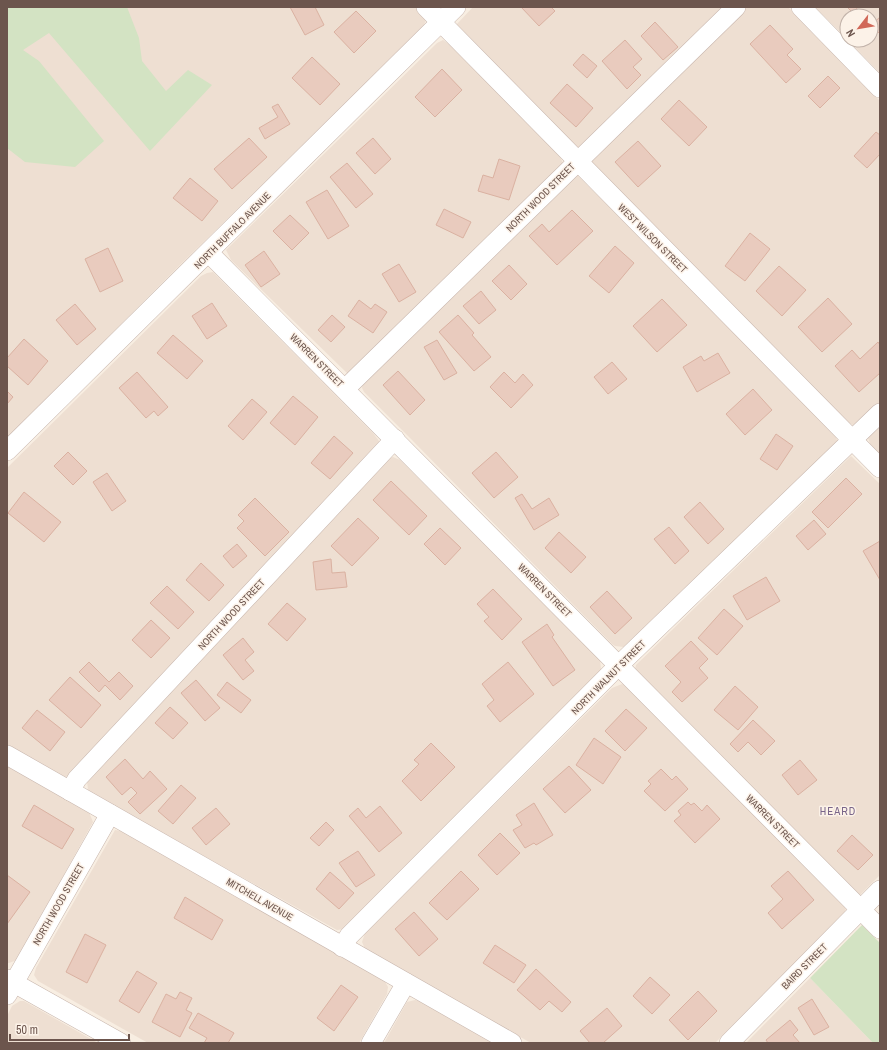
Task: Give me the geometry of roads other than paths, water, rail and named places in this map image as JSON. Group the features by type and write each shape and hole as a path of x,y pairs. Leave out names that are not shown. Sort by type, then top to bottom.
{"street":[{"name":"WEST WILSON STREET","path":"426,7 880,468"},
{"name":"NORTH BUFFALO AVENUE","path":"7,451 209,253 456,7"},
{"name":"NORTH WOOD STREET","path":"345,389 736,7"},
{"path":"801,7 880,88"},
{"name":"WARREN STREET","path":"209,253 880,929"},
{"name":"NORTH WALNUT STREET","path":"342,947 349,936 619,665 880,413"},
{"name":"NORTH WOOD STREET","path":"70,791 83,774 395,439"},
{"name":"MITCHELL AVENUE","path":"7,755 512,1043"},
{"name":"NORTH WOOD STREET","path":"9,986 110,814"},
{"name":"BAIRD STREET","path":"729,1043 880,890"},
{"path":"371,1043 406,983"},
{"path":"9,986 121,1043"}],"district":[{"name":"HEARD","path":"838,811"}]}
